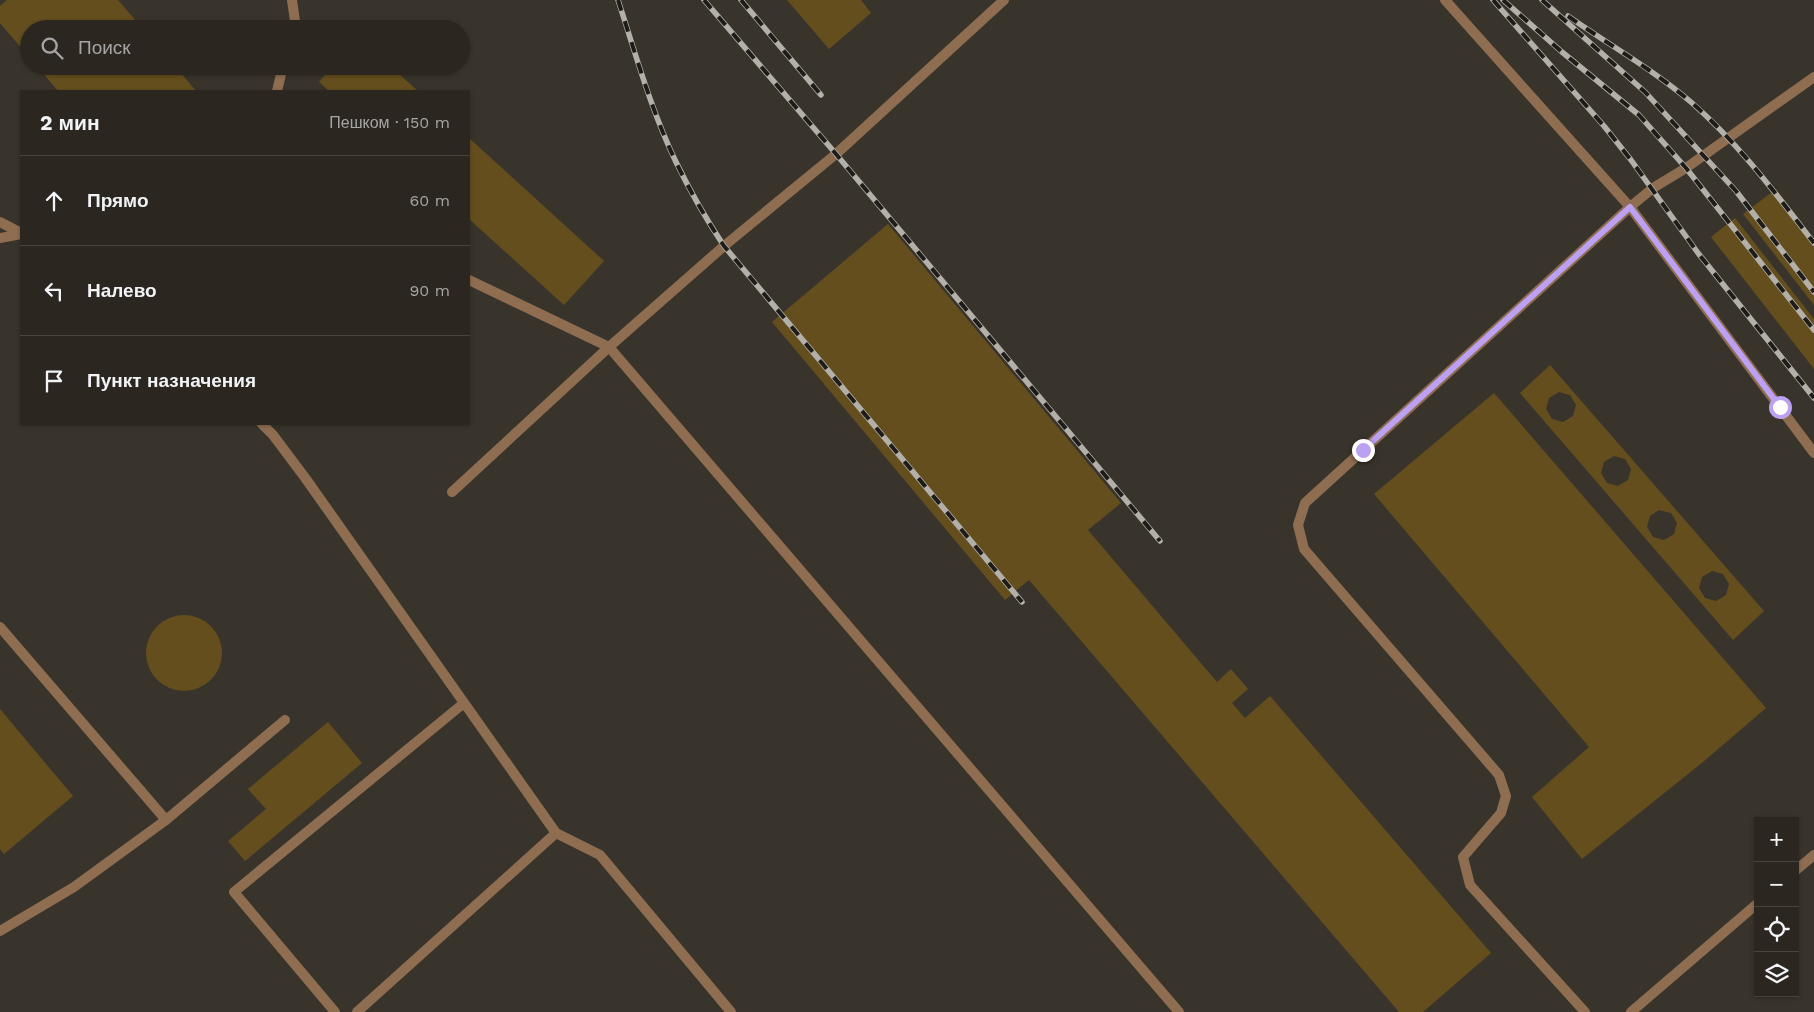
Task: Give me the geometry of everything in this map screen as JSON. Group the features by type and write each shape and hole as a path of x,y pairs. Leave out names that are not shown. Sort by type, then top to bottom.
{"lane":[{"path":"292,0 295,20"},
{"path":"452,492 609,347 724,246 836,154 1004,0"},
{"path":"1445,0 1630,207 1814,453"},
{"path":"277,90 281,75"},
{"path":"1585,1012 1470,885 1463,857 1501,813 1506,796 1499,775 1304,549 1298,525 1306,503 1630,207 1653,188 1686,168 1814,78"},
{"path":"0,222 20,232"},
{"path":"0,238 20,233"},
{"path":"470,280 609,347 1179,1012"},
{"path":"263,425 273,435 306,479 556,833 600,855 731,1012"},
{"path":"0,627 166,820"},
{"path":"335,1012 234,892 464,703"},
{"path":"0,931 74,887 166,820 285,720"},
{"path":"357,1012 556,833"},
{"path":"1799,868 1814,855"},
{"path":"1631,1012 1754,906"}],"building":[{"path":"7,0 118,0 135,20 20,20 20,46 0,23 0,6"},
{"path":"787,0 861,0 871,13 829,49"},
{"path":"45,75 183,75 195,90 57,90"},
{"path":"325,75 400,75 417,90 328,90 319,82"},
{"path":"470,139 604,261 564,305 470,220"},
{"path":"1776,189 1814,239 1814,305 1743,214"},
{"path":"1735,218 1814,319 1814,369 1711,237"},
{"path":"888,224 1121,503 1088,530 1217,682 1231,669 1248,689 1232,703 1245,718 1270,696 1491,953 1423,1012 1399,1012 1029,580 1005,600 772,322"},
{"path":"1550,365 1764,611 1733,640 1520,393","holes":["1559,392 1570,395 1576,405 1573,416 1563,422 1552,419 1546,409 1549,398","1614,456 1625,459 1631,469 1628,480 1618,486 1607,483 1601,473 1604,462","1659,510 1671,513 1677,523 1674,534 1664,540 1653,537 1647,527 1650,516","1712,571 1723,574 1729,584 1726,595 1716,601 1705,598 1699,588 1702,577"]},
{"path":"1494,393 1766,708 1703,762 1582,859 1532,797 1589,747 1374,494"},
{"path":"184,615 199,618 211,626 219,638 222,653 219,668 211,680 199,688 184,691 169,688 157,680 149,668 146,653 149,638 157,626 169,618"},
{"path":"0,709 73,796 4,854 0,849"},
{"path":"328,722 362,763 245,861 228,841 266,809 248,789"}],"railway":[{"path":"618,0 644,82 667,142 693,194 724,246 1022,602"},
{"path":"704,0 836,154 1160,541"},
{"path":"741,0 821,95"},
{"path":"1493,0 1604,126 1698,253 1814,398"},
{"path":"1503,0 1562,52 1639,115 1686,168 1814,330"},
{"path":"1542,0 1645,92 1736,191 1814,292"},
{"path":"1568,16 1631,58 1692,103 1726,135 1786,206 1814,243"}],"route":[{"path":"1363,450 1630,207 1780,407"}]}
